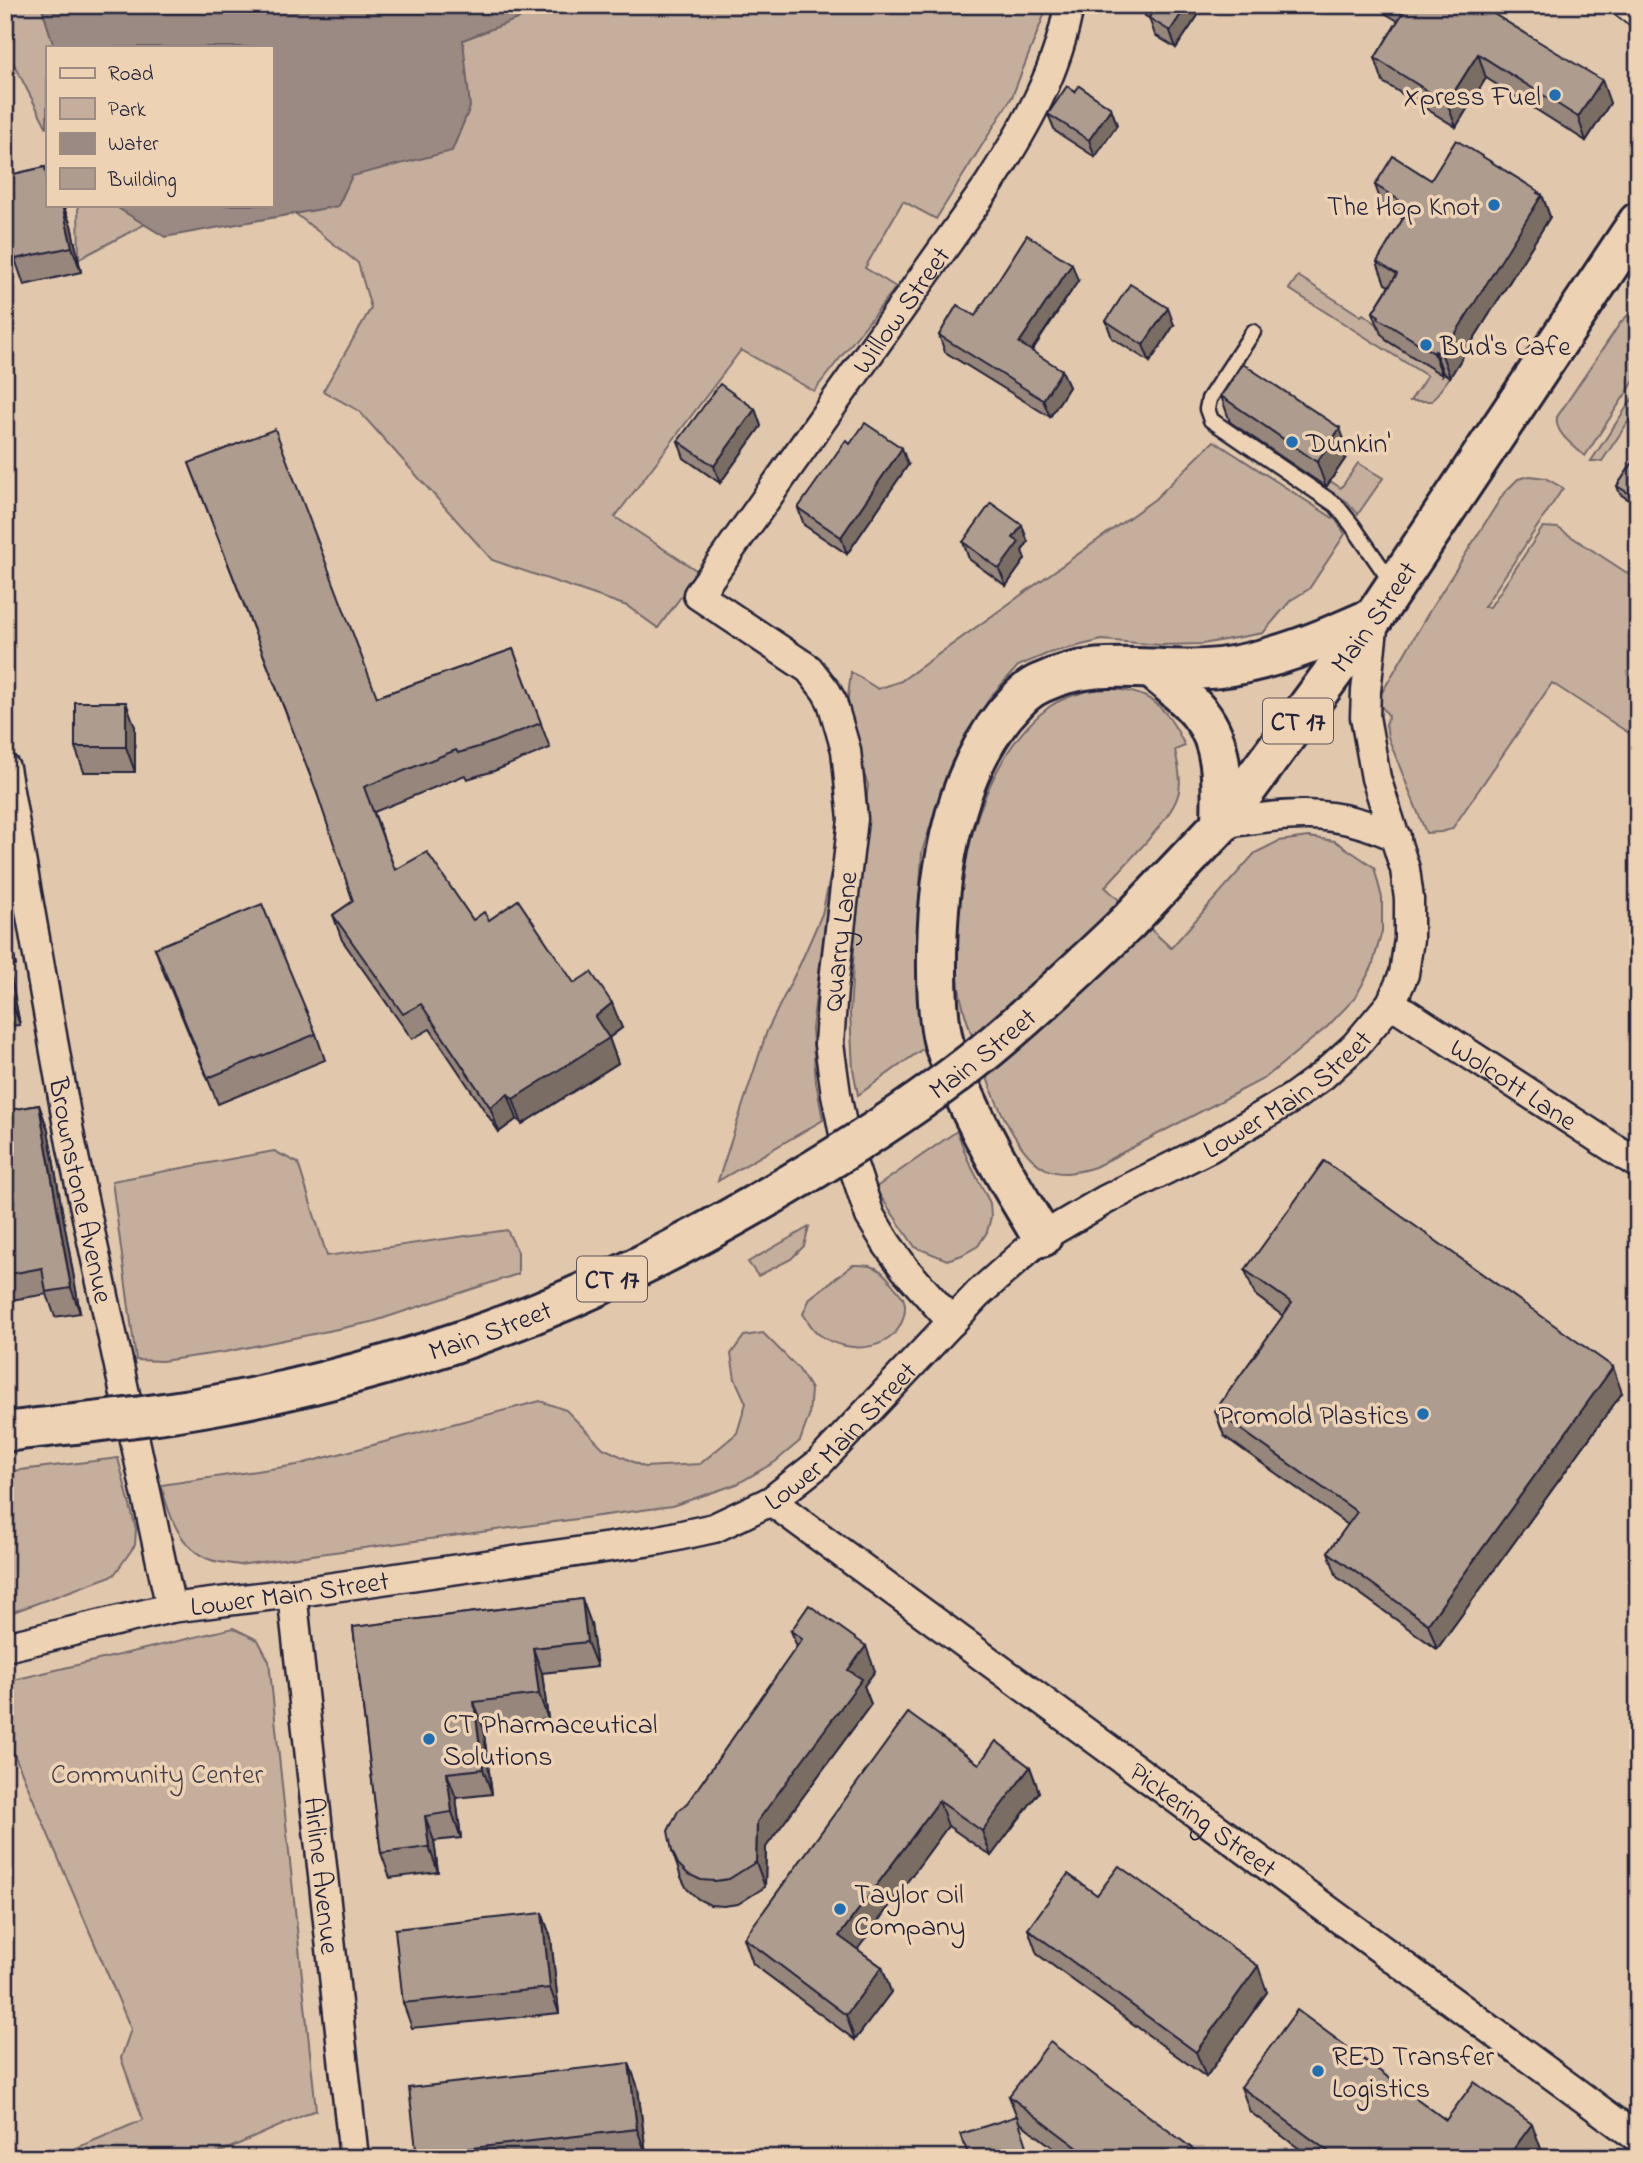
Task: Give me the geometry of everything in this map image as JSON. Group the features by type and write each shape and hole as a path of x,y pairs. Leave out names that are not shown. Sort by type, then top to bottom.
{"highway":[{"name":"Main Street","path":"5,1432 224,1403 343,1376 453,1343 568,1300 676,1249 779,1191 883,1127 970,1063 1037,1008 1127,923 1221,824 1385,602 1638,222"},
{"path":"1042,1237 993,1157 965,1100 944,1044 937,992 936,933 946,857 965,787 978,755 1000,720 1021,697 1040,683 1091,668 1219,668 1251,662 1334,635 1385,602"},
{"path":"1152,669 1190,702 1209,726 1220,769 1221,824"}],"street":[{"name":"Willow Street","path":"698,595 1013,147 1048,82 1058,54 1069,5"},
{"path":"1627,5 1638,13"},
{"name":"Quarry Lane","path":"698,595 809,669 832,702 846,750 853,819 829,1044 836,1094 846,1144 870,1216 905,1269 952,1322"},
{"name":"Lower Main Street","path":"5,1647 171,1608 660,1540 714,1528 771,1501 818,1464 978,1294 1042,1237 1105,1200 1209,1148 1292,1098 1322,1076 1355,1046 1391,1003 1404,974 1409,939 1409,899 1405,869 1396,836 1376,778 1365,717 1366,691 1385,602"},
{"name":"Brownstone Avenue","path":"5,768 71,1143 171,1608"},
{"path":"1221,824 1272,816 1325,816 1357,820 1396,836"},
{"name":"Wolcott Lane","path":"1391,1003 1638,1164"},
{"name":"Pickering Street","path":"771,1501 1638,2138"},
{"name":"Airline Avenue","path":"292,1593 354,2158"}],"lane":[{"path":"1253,332 1209,399 1207,408 1211,419 1335,505 1355,529 1385,602"}],"green space":[{"path":"5,5 1048,5 1012,97 936,219 903,201 865,268 896,287 814,391 741,350 615,517 699,572 658,628 627,606 492,560 359,411 323,391 371,308 358,263 296,214 145,224 79,259 78,206 273,206 273,46 46,46 46,126 5,47"},
{"path":"1298,276 1361,316 1363,314 1450,377 1432,401 1410,401 1427,376 1289,289"},
{"path":"1638,311 1638,375 1585,456 1562,434 1557,417 1621,322 1629,314"},
{"path":"1638,390 1638,407 1602,461 1591,461"},
{"path":"1214,441 1336,520 1345,534 1309,589 1291,600 1263,633 1202,644 1161,645 1102,640 1049,653 1018,666 991,696 951,763 922,852 918,982 928,1045 858,1095 853,1069 850,1013 868,785 845,722 851,672 878,689 901,681 1155,499"},
{"path":"1358,463 1383,478 1358,514 1346,501 1325,489 1330,481 1341,488"},
{"path":"1530,476 1545,478 1563,488 1484,607 1490,607 1543,527 1558,528 1638,580 1638,739 1552,683 1452,829 1426,833 1388,737 1386,724 1389,716 1377,701 1504,493 1518,479"},
{"path":"1098,688 1130,691 1152,701 1170,719 1185,746 1175,750 1180,786 1172,808 1105,887 1171,948 1255,853 1279,841 1308,837 1335,841 1374,867 1382,898 1382,931 1372,967 1355,998 1327,1027 1265,1078 1095,1167 1063,1173 1044,1168 1025,1152 1009,1127 990,1086 962,1004 958,979 959,908 973,831 986,794 1003,760 1024,731 1049,707 1066,698"},
{"path":"831,873 812,1029 816,1082 823,1120 718,1181 767,1031 822,914"},
{"path":"957,1131 967,1158 990,1203 991,1217 987,1232 978,1246 947,1260 915,1247 875,1188"},
{"path":"274,1151 298,1163 327,1256 507,1230 518,1252 518,1274 372,1322 225,1352 162,1361 136,1360 112,1181"},
{"path":"809,1227 804,1246 791,1259 758,1276 748,1262"},
{"path":"853,1265 872,1266 881,1271 904,1300 904,1317 897,1330 889,1339 867,1347 830,1341 815,1331 803,1314 810,1298"},
{"path":"763,1333 798,1368 811,1389 809,1416 800,1441 775,1462 737,1484 672,1506 239,1565 211,1560 191,1548 172,1519 161,1485 297,1465 540,1401 566,1410 603,1448 644,1467 700,1464 737,1433 746,1403 735,1379 731,1354 744,1336"},
{"path":"118,1458 136,1529 135,1545 114,1575 5,1615 5,1472"},
{"name":"Community Center","path":"233,1628 258,1640 269,1661 316,2110 207,2158 80,2158 76,2148 143,2120 121,2058 131,2029 5,1733 5,1682"}],"water":[{"path":"41,5 554,5 463,40 470,107 452,151 352,176 338,206 165,237 115,206 273,206 273,46 54,46"}],"building":[{"path":"1149,5 1187,5 1170,31 1149,18 1154,8"},
{"path":"1402,5 1479,5 1602,80 1578,117 1478,54 1447,103 1375,58 1406,8"},
{"path":"1067,86 1075,92 1079,86 1111,108 1089,140 1048,114"},
{"path":"1456,140 1542,195 1442,355 1435,351 1434,353 1378,318 1373,312 1397,274 1377,262 1410,207 1375,185 1393,156 1431,180"},
{"path":"45,167 46,206 62,206 72,247 15,259 5,216 5,176"},
{"path":"1027,235 1072,264 1019,343 1062,370 1043,400 939,335 957,305 975,316"},
{"path":"1130,284 1168,308 1143,345 1106,321"},
{"path":"1243,364 1340,428 1317,462 1221,396"},
{"path":"720,384 755,409 714,466 678,441"},
{"path":"865,423 902,448 841,537 798,508 846,440 850,444"},
{"path":"275,429 377,697 513,649 541,723 485,745 458,753 456,750 364,787 395,870 427,852 473,920 484,912 489,920 518,900 574,983 591,972 612,1003 595,1017 609,1038 513,1099 508,1094 490,1107 421,1004 403,1014 333,915 353,901 316,790 189,463"},
{"path":"1638,455 1638,499 1617,486"},
{"path":"991,503 1022,525 1013,538 1019,542 999,569 963,542"},
{"path":"75,702 126,702 126,747 75,747"},
{"path":"262,904 316,1034 208,1078 155,948"},
{"path":"5,972 11,1000 5,1000"},
{"path":"39,1105 71,1288 46,1292 42,1268 5,1275 5,1111"},
{"name":"Promold Plastics","path":"1324,1161 1613,1367 1428,1624 1328,1552 1357,1512 1215,1411 1292,1303 1245,1270"},
{"name":"CT Pharmaceutical Solutions","path":"582,1599 587,1642 533,1648 539,1694 474,1702 483,1769 447,1773 452,1812 425,1816 429,1847 381,1853 353,1627"},
{"path":"809,1605 866,1646 848,1670 862,1679 757,1822 756,1862 729,1879 701,1880 688,1874 678,1864 668,1831 678,1811 688,1802 802,1639 791,1631"},
{"name":"Taylor Oil Company","path":"908,1713 979,1764 996,1741 1030,1767 982,1831 939,1801 839,1936 882,1967 846,2015 744,1938"},
{"path":"1119,1866 1258,1966 1196,2052 1028,1929 1068,1874 1097,1895"},
{"path":"542,1913 550,1988 403,2003 395,1929"},
{"name":"RED Transfer Logistics","path":"1297,2010 1446,2120 1474,2082 1532,2124 1507,2158 1337,2158 1241,2087"},
{"path":"1050,2042 1205,2158 1091,2158 1009,2096"},
{"path":"629,2063 637,2129 455,2150 456,2158 417,2158 409,2088"},
{"path":"1017,2116 1031,2158 969,2158 961,2134"}],"place":[{"name":"Xpress Fuel","path":"1555,95"},
{"name":"The Hop Knot","path":"1494,205"},
{"name":"Bud's Cafe","path":"1426,345"},
{"name":"Dunkin'","path":"1292,442"},
{"name":"Promold Plastics","path":"1423,1414"},
{"name":"CT Pharmaceutical Solutions","path":"429,1739"},
{"name":"Taylor Oil Company","path":"840,1909"},
{"name":"RED Transfer Logistics","path":"1318,2071"}]}
